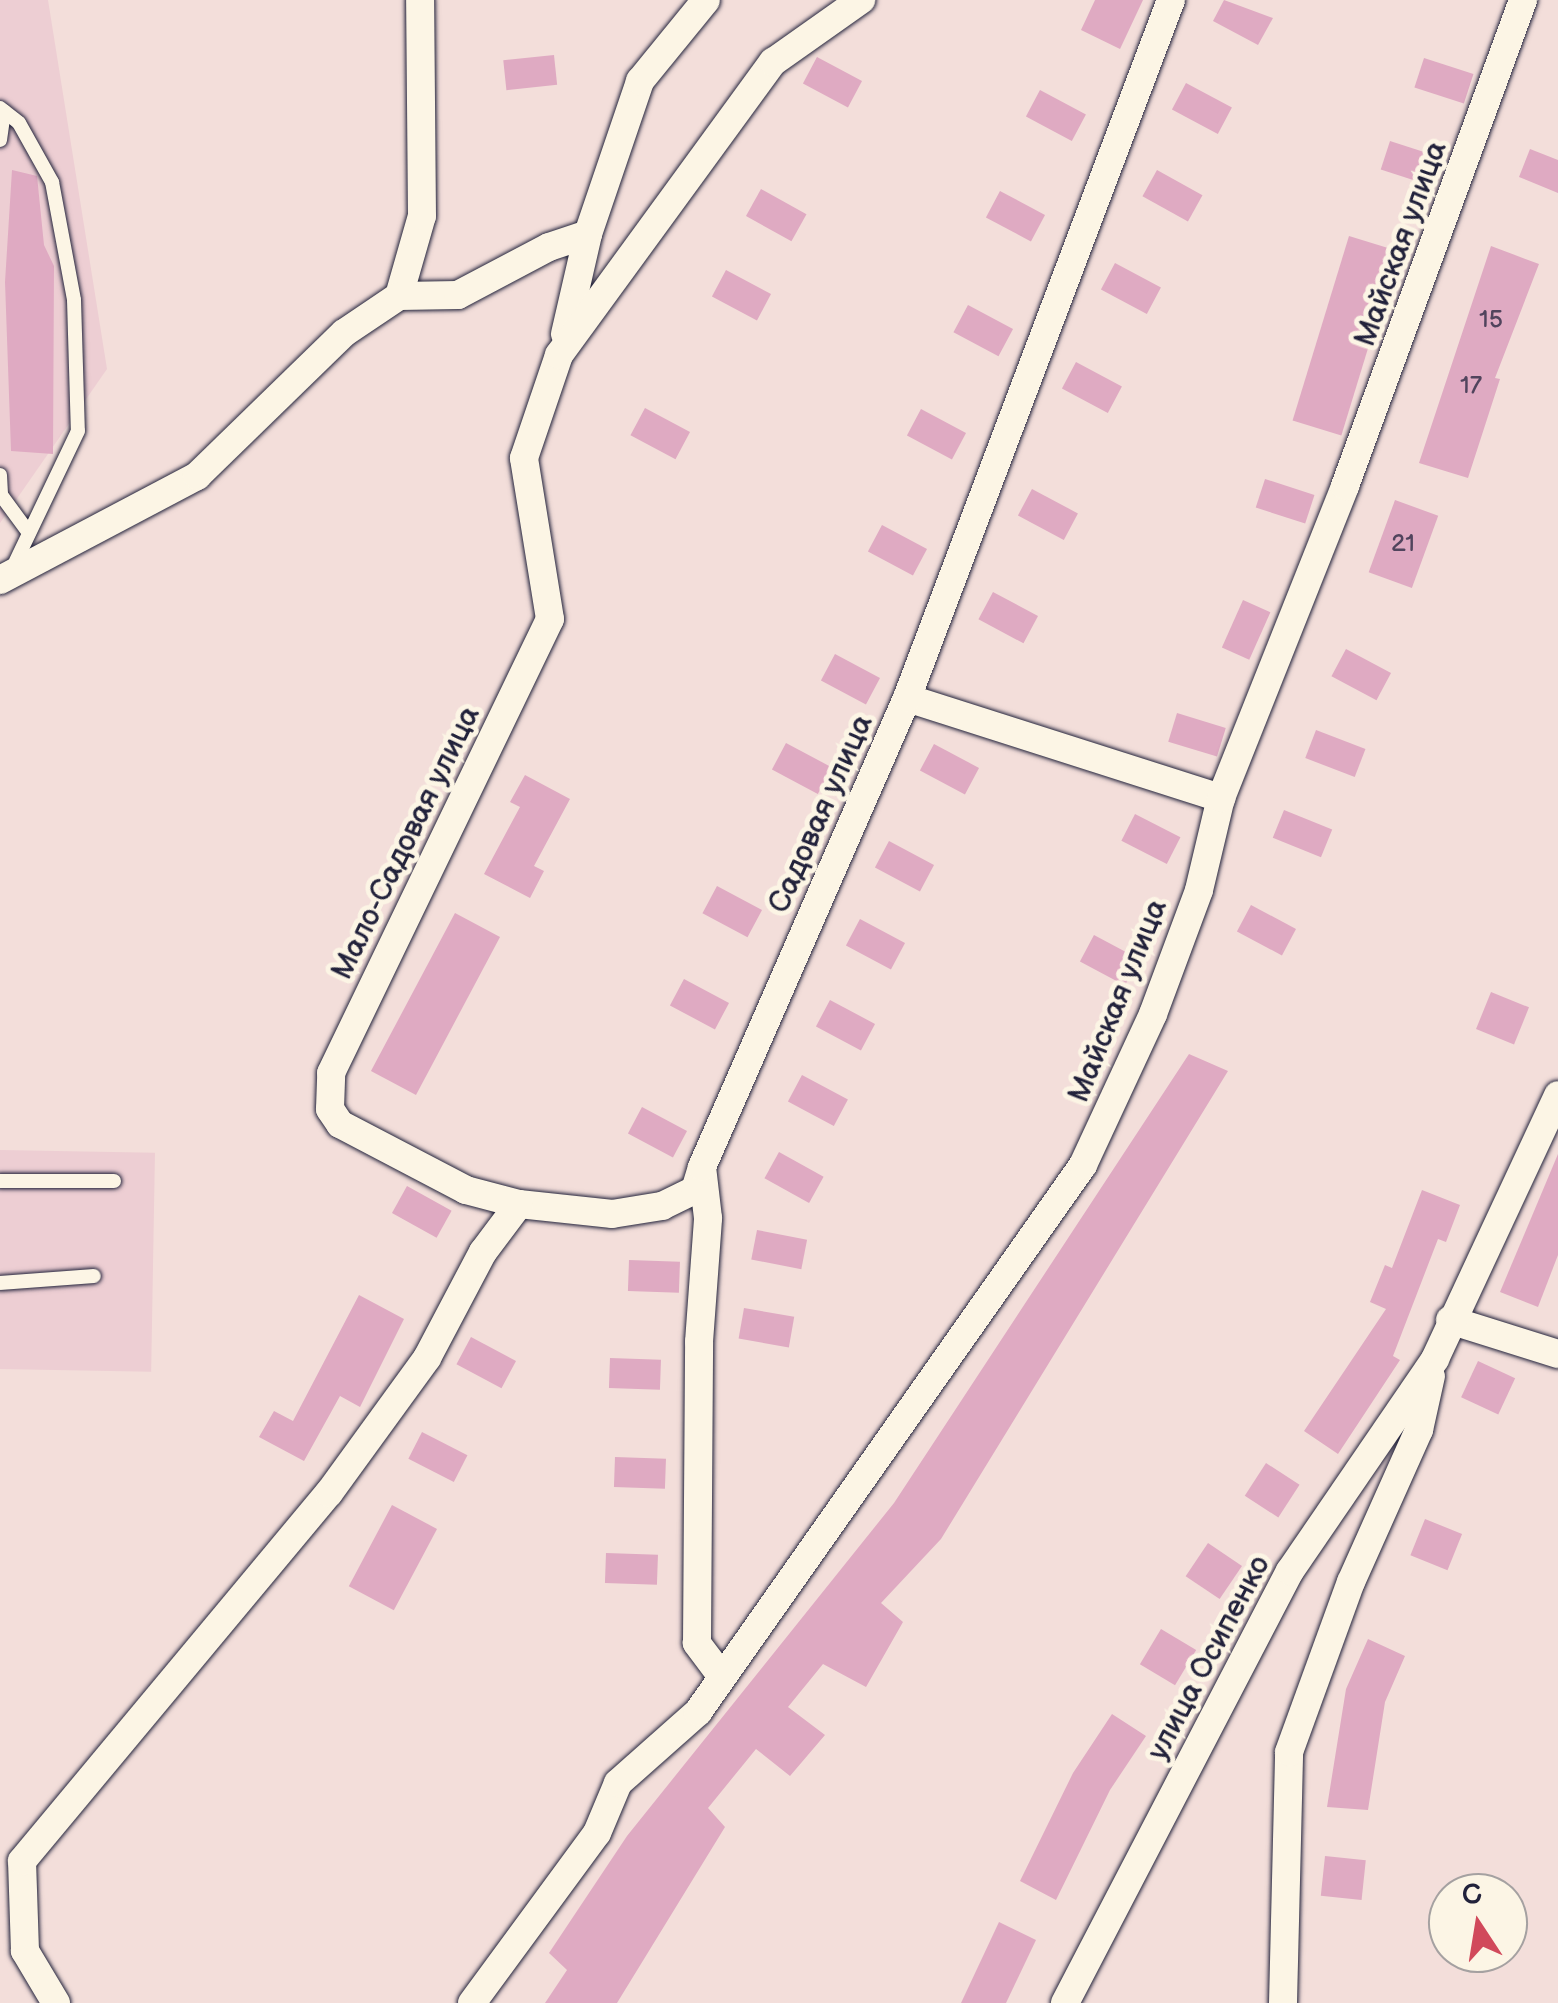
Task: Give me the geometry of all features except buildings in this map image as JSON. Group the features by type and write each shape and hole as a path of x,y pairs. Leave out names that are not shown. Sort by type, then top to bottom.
{"street":[{"path":"399,296 422,216 420,0"},
{"path":"558,355 588,234 640,81 706,0"},
{"name":"Мало-Садовая улица","path":"519,1204 466,1190 340,1124 330,1109 331,1073 550,619 524,458 558,355 772,62 861,0"},
{"name":"Садовая улица","path":"702,1168 907,698 1171,0"},
{"name":"Майская улица","path":"472,2003 597,1833 618,1783 698,1712 720,1674 1084,1164 1153,1014 1198,890 1221,798 1345,486 1522,0"},
{"path":"5,577 197,476 344,333 399,296 458,295 549,246 588,234"},
{"path":"907,698 1221,798"},
{"name":"улица Осипенко","path":"1283,2003 1290,1752 1352,1582 1419,1430 1450,1320 1558,1095"},
{"path":"25,1952 22,1861 219,1619 330,1493 384,1418 519,1204 612,1214 662,1206 695,1190 702,1168"},
{"path":"702,1168 708,1218 699,1342 697,1643 720,1674"},
{"path":"1450,1320 1558,1354"},
{"name":"улица Осипенко","path":"1065,2003 1290,1572 1436,1360"},
{"path":"0,1925 25,1952 56,2003"}],"lane":[{"path":"0,140 2,109"},
{"path":"2,109 18,123 52,182 74,300 78,430 5,577"},
{"path":"0,475 1,495 29,534"},
{"path":"0,1181 114,1181"},
{"path":"0,1283 94,1276"}],"shaded area":[{"path":"0,0 48,0 107,369 0,523"},
{"path":"0,1150 155,1153 151,1372 0,1369"}]}
